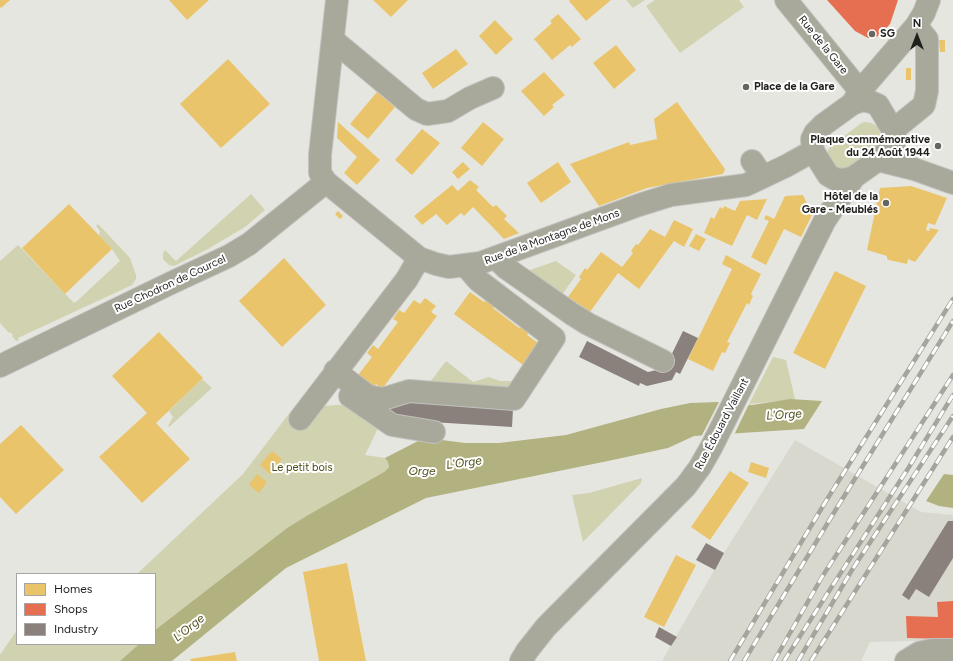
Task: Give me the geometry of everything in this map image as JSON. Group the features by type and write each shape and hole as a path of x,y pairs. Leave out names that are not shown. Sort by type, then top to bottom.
{"street":[{"name":"Rue de la Montagne de Mons","path":"338,0 319,164 320,173 326,182 419,258 449,267 480,263 654,200 671,195 746,184 758,169 813,151"},
{"path":"832,209 828,175 813,151 812,139 815,133 823,125 856,97 916,26 924,13 929,0"},
{"name":"Rue de la Gare","path":"788,9 856,97"},
{"path":"828,175 836,179 843,180 854,177 878,160 893,136 897,126 924,105 927,91 927,39 916,26"},
{"path":"333,40 416,109 427,114 448,110 493,88"},
{"path":"856,97 878,105 893,136 914,168"},
{"path":"878,160 914,168 953,183"},
{"name":"Rue Édouard Vaillant","path":"521,661 546,627 686,486 700,467 832,209 854,177"},
{"name":"Rue Chodron de Courcel","path":"0,366 229,256 249,244 326,182"},
{"path":"300,419 335,371 407,279 419,258"},
{"path":"496,258 506,268 588,324 663,361"},
{"path":"335,371 368,396 383,399 409,392 514,399 554,338 479,281 465,265"},
{"path":"335,371 348,395 392,425 434,432"},
{"path":"906,661 919,653 932,650 953,650"}],"shaded area":[{"path":"795,440 921,512 953,515 953,640 870,642 861,661 662,661 724,553"}],"green space":[{"path":"626,0 645,0 633,8"},
{"path":"655,0 739,0 744,7 680,53 646,6"},
{"path":"864,122 872,123 879,128 881,137 877,147 845,169 836,168 828,157 828,150"},
{"path":"251,194 265,210 245,227 208,249 174,266 169,265 163,259 165,250 176,261"},
{"path":"98,224 130,258 136,275 136,279 132,285 18,338 19,340 16,341 12,336 13,335 10,332 9,333 0,323 0,261 18,245 74,303 120,261 112,249 99,236 100,231 96,226"},
{"path":"556,261 576,275 561,296 527,271"},
{"path":"773,357 786,360 795,399 749,404"},
{"path":"446,361 473,382 489,377 500,381 519,381 515,388 427,386"},
{"path":"202,379 212,388 169,427 168,426 173,417 169,411"},
{"name":"Le petit bois","path":"353,404 380,424 365,455 385,458 389,467 384,472 287,528 156,629 156,573 138,573 243,474 291,411 308,425 323,406"},
{"path":"642,478 641,483 583,542 572,495 589,493"},
{"path":"16,631 16,645 138,645 120,661 0,661 0,655"}],"water":[{"name":"Orge","path":"790,399 822,401 804,429 694,436 668,448 426,498 286,568 172,661 120,661 138,645 156,645 156,629 287,528 384,472 389,467 385,458 420,440 433,443 434,439 465,443 499,443 566,435 661,409 690,403 718,402 752,405"},
{"path":"944,474 953,475 953,508 939,506 926,501"}],"pier":[{"path":"720,400 750,402 734,435 701,437"}],"building: Homes":[{"path":"0,0 10,0 1,8"},
{"path":"169,0 209,0 187,20"},
{"path":"373,0 408,0 391,17"},
{"path":"611,0 586,21 569,1"},
{"path":"558,14 581,39 572,47 570,45 552,60 534,39 552,23 550,21"},
{"path":"495,20 513,39 496,55 479,36"},
{"path":"939,40 945,40 945,52 940,52"},
{"path":"616,45 636,70 614,89 593,63"},
{"path":"456,49 468,64 433,89 422,73"},
{"path":"228,59 270,104 221,148 180,104"},
{"path":"906,68 911,68 911,80 906,80"},
{"path":"544,72 565,95 552,105 554,107 544,116 521,91"},
{"path":"377,92 395,107 368,139 350,124"},
{"path":"677,102 725,169 723,174 647,188 599,206 570,164 629,142 630,145 657,139 654,119"},
{"path":"338,122 380,160 357,185 344,173 357,157 337,138"},
{"path":"483,122 504,139 482,166 461,148"},
{"path":"422,129 440,143 412,175 395,160"},
{"path":"463,162 470,169 458,179 452,172"},
{"path":"558,162 571,182 541,203 527,183"},
{"path":"470,180 479,187 476,190 493,207 496,205 507,216 504,219 519,233 504,239 473,207 464,216 461,213 447,225 436,214 422,225 414,216 452,185 458,191"},
{"path":"911,186 947,198 935,225 928,223 926,230 929,231 930,228 939,230 915,262 908,259 907,264 889,260 887,259 887,256 867,250 880,188"},
{"path":"803,195 812,215 801,237 784,229 766,265 751,257 769,221 764,219 766,215 774,219 785,196"},
{"path":"767,199 757,220 747,215 732,246 704,233 711,217 714,219 720,207 723,209 724,206 735,211 740,201"},
{"path":"69,204 112,249 65,294 22,248"},
{"path":"338,211 343,216 340,219 335,214"},
{"path":"674,220 693,229 684,247 674,241 639,289 618,273 590,312 568,297 581,279 579,277 585,268 587,270 601,252 622,267 633,253 631,251 636,244 638,245 650,229 665,237"},
{"path":"696,234 706,239 699,251 689,246"},
{"path":"726,255 761,274 751,294 753,296 749,305 747,303 727,342 730,343 725,353 722,352 713,371 688,359 732,269 722,264"},
{"path":"284,258 326,305 282,347 239,301"},
{"path":"835,271 866,286 825,369 793,353"},
{"path":"470,292 484,302 487,298 496,304 493,308 519,328 522,324 530,330 527,335 542,346 526,367 454,314"},
{"path":"425,298 436,306 431,312 437,316 382,389 376,384 371,391 355,379 372,357 367,353 373,345 378,349 398,322 393,319 399,310 404,313 414,300 420,304"},
{"path":"159,332 203,378 156,423 190,459 142,503 99,457 147,413 112,376"},
{"path":"21,425 64,470 16,514 0,497 0,444"},
{"path":"272,451 282,459 270,474 260,465"},
{"path":"751,462 769,468 766,478 748,472"},
{"path":"730,471 749,483 710,540 691,527"},
{"path":"257,474 267,482 259,493 249,485"},
{"path":"676,555 696,565 664,627 644,617"},
{"path":"347,563 366,661 319,661 303,572"},
{"path":"235,652 237,661 191,661 190,659"}],"building: Shops":[{"path":"827,0 898,0 890,24 879,36 868,38 855,31"},
{"path":"953,601 953,639 907,638 906,616 938,617 937,602"}],"building: Industry":[{"path":"683,331 698,338 680,374 676,372 672,380 647,386 640,383 639,386 579,357 587,341 648,372 665,368"},
{"path":"398,402 513,409 512,427 399,420 378,405"},
{"path":"948,521 953,521 953,558 929,597 916,589 909,600 902,595"},
{"path":"706,543 724,553 715,570 696,560"},
{"path":"659,627 677,637 671,646 655,637"}],"railway":[{"path":"730,661 826,501 953,299"},
{"path":"744,661 953,321"},
{"path":"774,661 822,577 953,375"},
{"path":"784,661 909,467 953,395"},
{"path":"798,661 852,570 953,416"},
{"path":"811,661 953,437"}],"place":[{"name":"SG","path":"872,34"},
{"name":"Place de la Gare","path":"746,87"},
{"name":"Plaque commémorative du 24 Août 1944","path":"938,146"},
{"name":"Hôtel de la Gare - Meublés","path":"886,203"}],"water label":[{"name":"L'Orge","path":"784,415"},
{"name":"L'Orge","path":"464,463"},
{"name":"L'Orge","path":"189,628"}]}
